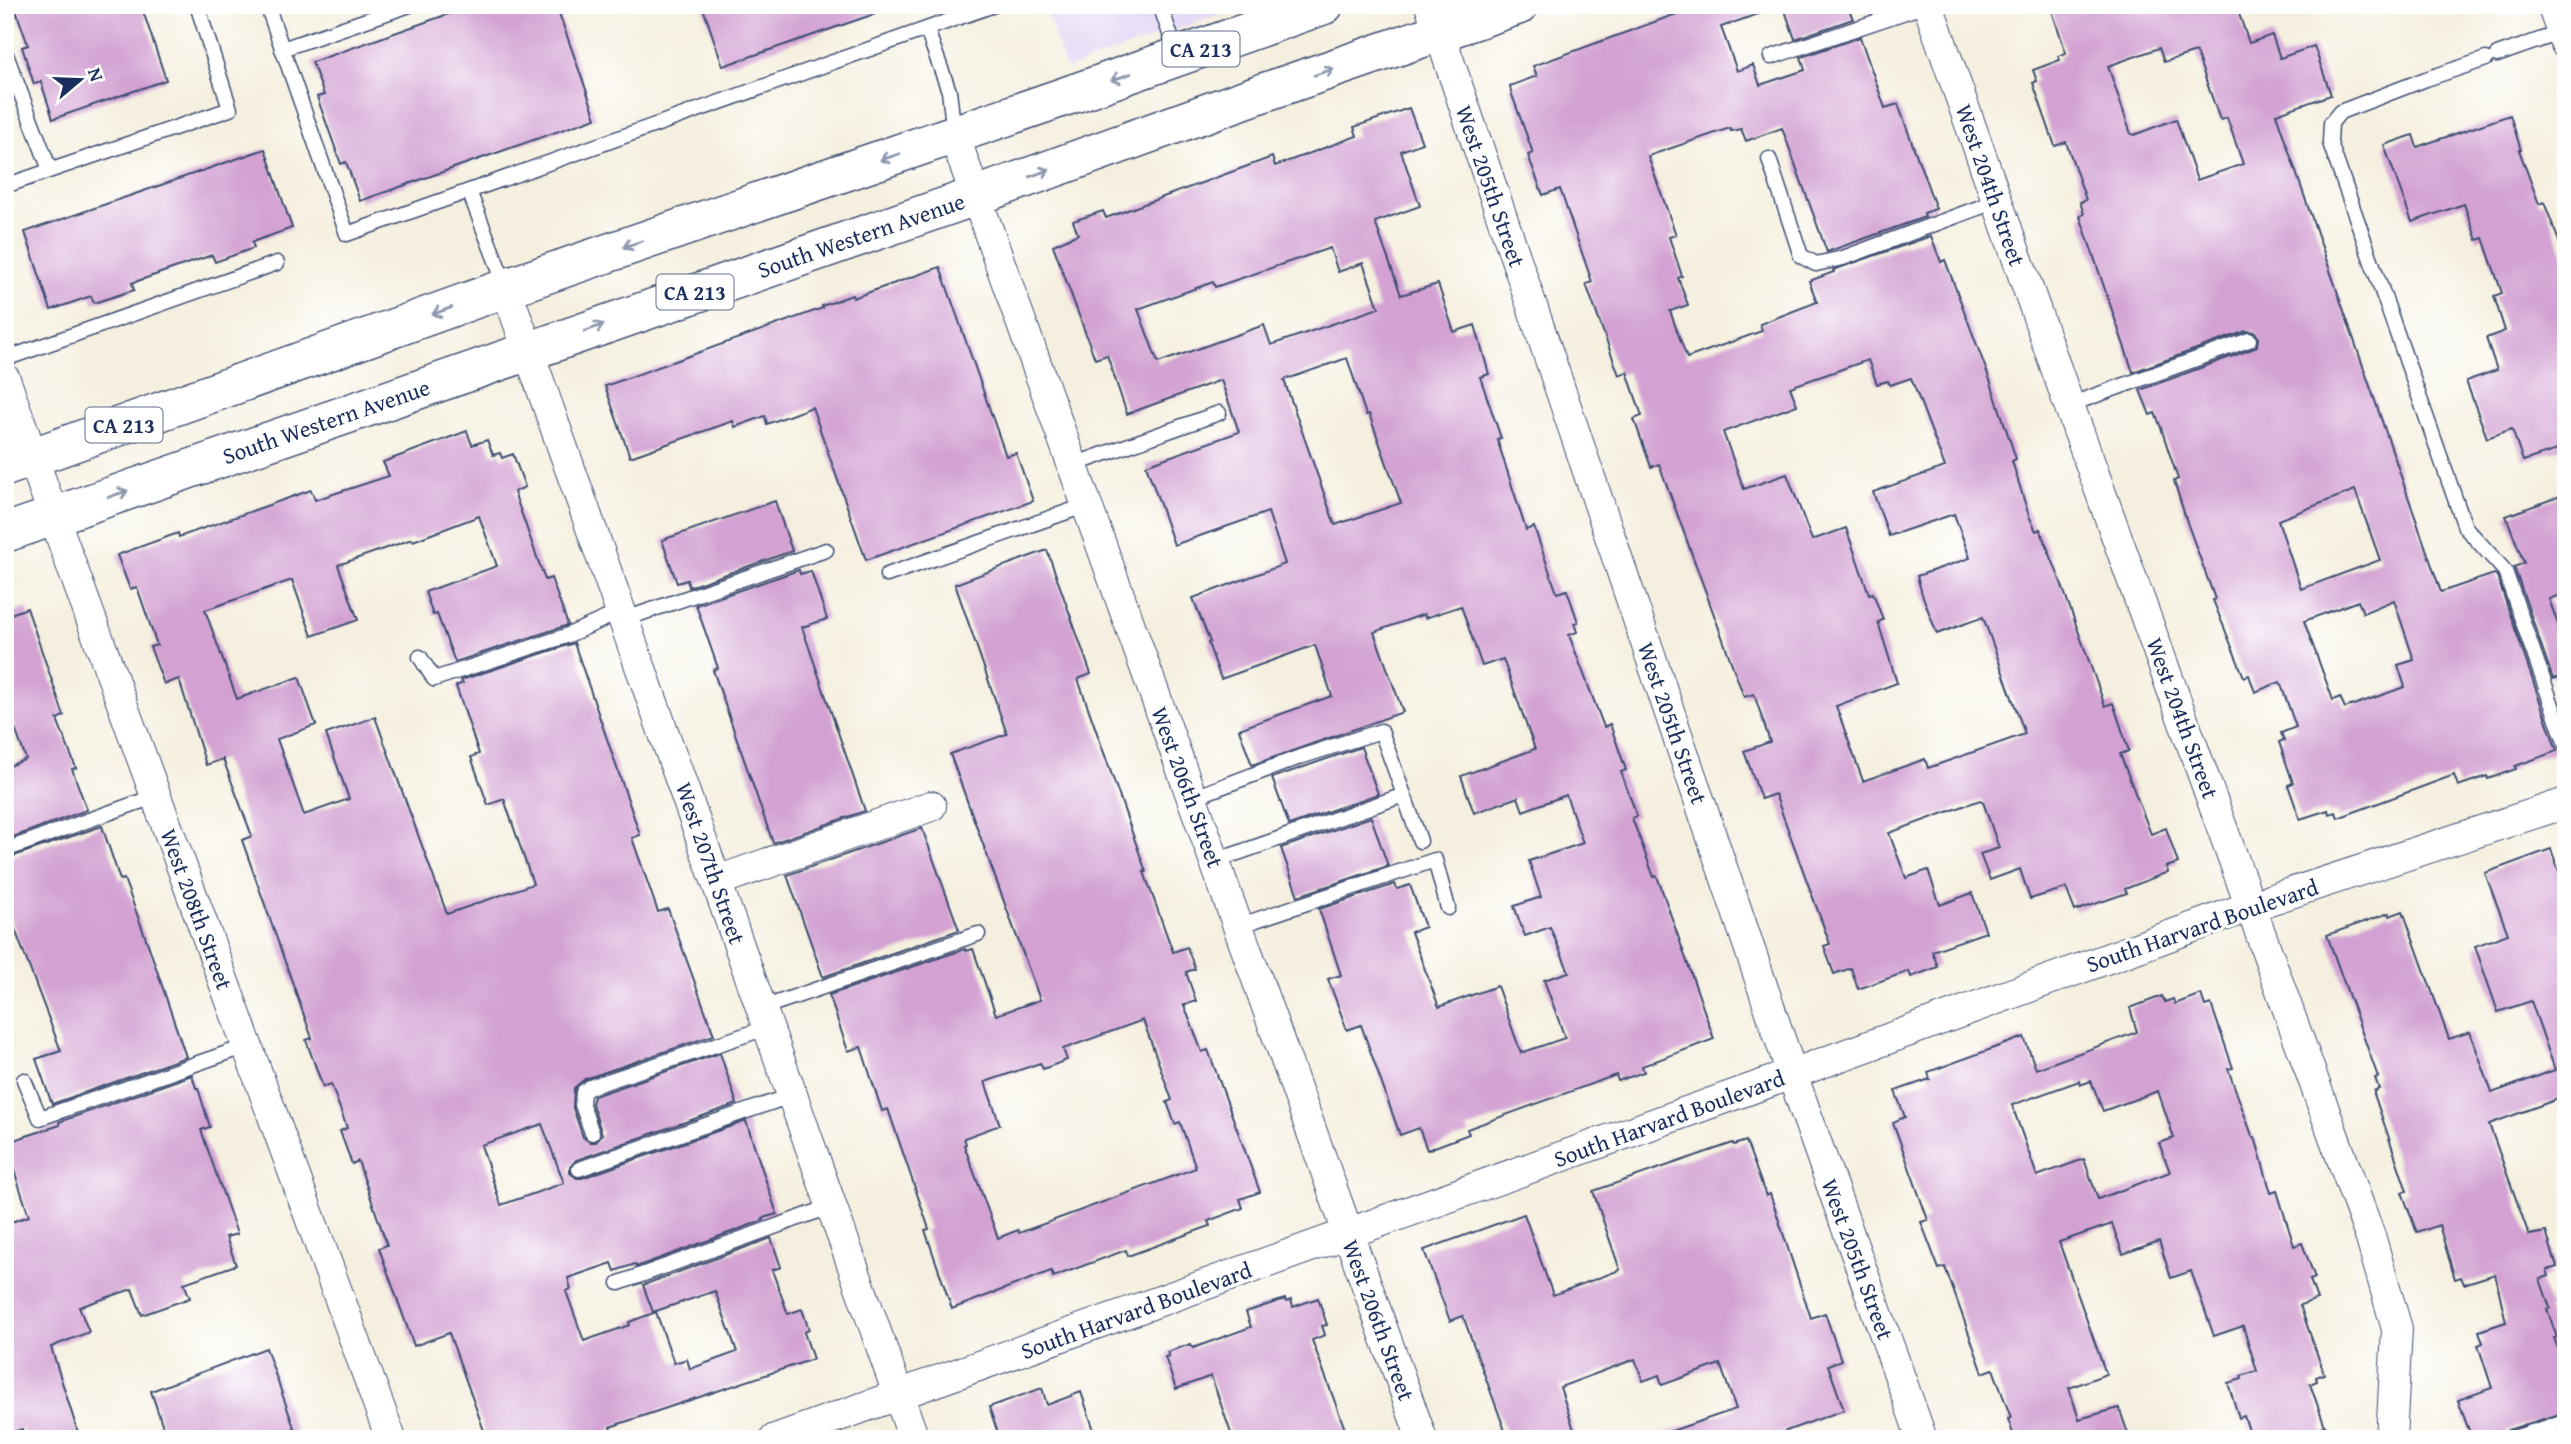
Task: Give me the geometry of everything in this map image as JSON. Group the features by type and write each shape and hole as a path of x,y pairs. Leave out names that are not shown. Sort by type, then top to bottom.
{"main road":[{"name":"CA 213","path":"19,462 506,288 1324,5"},
{"name":"South Western Avenue","path":"5,533 976,196 1259,93 1435,20 1519,5"}],"street":[{"name":"West 204th Street","path":"1927,5 2371,1239 2397,1329 2391,1439"},
{"name":"West 205th Street","path":"1435,20 1792,1074 1922,1439"},
{"name":"West 206th Street","path":"954,135 1422,1439"},
{"name":"West 207th Street","path":"506,288 914,1439"},
{"name":"West 208th Street","path":"5,379 19,462 53,516 391,1439"},
{"name":"South Harvard Boulevard","path":"775,1439 1792,1074 2251,906 2566,803"},
{"path":"718,881 931,806"}],"lane":[{"path":"5,186 230,109 197,5"},
{"path":"267,5 347,234 994,5"},
{"path":"282,49 410,5"},
{"path":"1160,5 1178,57"},
{"path":"1771,57 1927,5"},
{"path":"2560,27 2492,57 2340,112 2331,123 2330,143 2465,527 2505,571 2566,745"},
{"path":"927,30 949,91 954,135"},
{"path":"5,52 50,170"},
{"path":"1769,159 1801,256 1816,264 1843,258 1997,201"},
{"path":"470,191 506,288"},
{"path":"5,359 277,263"},
{"path":"2069,405 2249,340"},
{"path":"1073,465 1219,413"},
{"path":"887,575 1087,505"},
{"path":"420,657 434,679 826,550"},
{"path":"1192,799 1300,757 1381,731 1420,841"},
{"path":"1215,860 1404,795"},
{"path":"5,850 156,796"},
{"path":"1238,926 1435,860 1448,908"},
{"path":"592,1133 582,1105 583,1092 590,1087 978,934"},
{"path":"24,1080 40,1118 247,1046"},
{"path":"579,1169 793,1096"},
{"path":"619,1283 832,1206"},
{"path":"2511,1439 2566,1421"}],"shaded area":[{"path":"1044,5 1245,5 1066,69"}],"building":[{"path":"14,5 141,5 166,80 53,119 41,82 34,84 22,47 28,45"},
{"path":"474,5 556,5 596,118 360,201 346,162 341,164 317,97 324,95 312,62"},
{"path":"702,5 889,5 889,9 723,66"},
{"path":"1701,5 1771,5 1772,9 1721,27 1737,71 1753,65 1760,85 1805,70 1801,57 1860,37 1885,108 1898,104 1936,209 1924,213 1925,217 1827,252 1782,128 1746,141 1741,129 1731,131 1730,128 1648,156 1676,235 1669,237 1682,276 1678,278 1688,305 1670,311 1687,358 1762,331 1760,324 1817,302 1809,281 1931,236 1941,262 1945,260 1990,380 2016,459 2012,461 2029,516 2036,531 2040,529 2105,706 2113,703 2129,751 2120,754 2151,834 2166,828 2178,863 2166,867 2168,872 2125,889 2127,893 2075,911 2066,888 2030,899 2020,869 1990,880 1980,854 1999,848 1980,800 1889,833 1906,878 1928,870 1940,905 1972,893 1986,932 1932,951 1938,967 1911,977 1909,971 1858,989 1851,968 1834,974 1824,946 1830,944 1775,794 1761,799 1744,751 1770,742 1754,694 1744,697 1659,464 1651,467 1634,419 1642,416 1627,372 1619,375 1604,334 1586,284 1592,282 1560,189 1543,195 1528,155 1533,153 1510,86 1537,76 1533,66","holes":["1868,360 1877,384 1888,381 1890,385 1911,378 1945,467 1873,492 1889,536 1954,514 1970,558 1917,576 1922,594 1937,634 1983,617 2025,734 1928,768 1925,759 1863,781 1836,706 1897,683 1878,622 1883,620 1873,593 1869,594 1846,528 1812,540 1787,474 1744,489 1723,432 1797,405 1790,387"]},
{"path":"1783,5 1847,5 1853,19 1795,39"},
{"path":"2050,5 2236,5 2249,43 2272,35 2280,58 2314,46 2331,95 2276,114 2441,592 2494,574 2497,576 2557,751 2488,779 2487,776 2458,786 2454,775 2338,818 2336,812 2329,814 2328,810 2300,819 2288,785 2293,783 2279,742 2284,740 2281,733 2296,727 2280,682 2255,692 2249,675 2244,677 2213,600 2215,599 2188,525 2174,481 2178,479 2160,425 2155,413 2150,415 2140,390 2252,349 2257,346 2258,337 2255,332 2246,331 2133,372 2080,216 2084,214 2080,202 2086,200 2066,142 2055,146 2033,83 2037,81 2033,70 2060,60 2058,56 2066,53","holes":["2159,48 2164,62 2196,52 2220,120 2227,118 2243,164 2197,180 2176,119 2131,134 2108,66","2355,490 2380,560 2301,589 2278,520","2394,600 2414,660 2398,665 2405,687 2345,708 2340,697 2333,700 2304,621 2358,601 2363,613"]},
{"path":"1409,108 1422,143 1401,151 1420,206 1375,222 1401,295 1438,284 1454,332 1475,325 1489,374 1480,377 1501,438 1497,439 1526,530 1534,527 1557,593 1567,590 1578,622 1574,623 1577,632 1569,635 1604,727 1610,724 1626,770 1621,772 1637,816 1632,818 1654,877 1657,876 1714,1039 1642,1066 1644,1072 1618,1081 1616,1075 1467,1129 1469,1134 1427,1150 1419,1128 1400,1135 1361,1025 1347,1030 1328,979 1341,975 1319,909 1395,884 1397,889 1410,885 1425,927 1411,932 1439,1007 1497,986 1521,1053 1565,1038 1544,980 1569,972 1550,927 1525,936 1514,906 1541,897 1529,861 1583,843 1566,795 1523,811 1518,797 1474,813 1461,776 1535,749 1503,659 1482,666 1461,606 1425,618 1424,614 1374,632 1403,712 1252,765 1239,729 1332,696 1315,645 1221,679 1208,643 1210,642 1193,598 1285,564 1268,512 1174,545 1146,465 1239,432 1221,380 1127,414 1107,355 1095,359 1053,245 1078,234 1073,221 1103,211 1106,218 1272,157 1275,166 1357,136 1354,127","holes":["1330,248 1338,272 1363,263 1379,308 1271,345 1264,325 1158,363 1138,309 1213,282 1215,287","1347,358 1401,503 1335,525 1284,380"]},
{"path":"2510,115 2519,150 2539,204 2544,202 2566,260 2566,447 2523,461 2512,429 2487,438 2466,381 2497,370 2486,338 2505,331 2494,296 2502,293 2483,238 2477,240 2464,204 2412,222 2384,145 2413,135 2417,147"},
{"path":"265,149 292,228 252,242 254,248 215,262 212,255 132,283 134,290 94,303 91,296 51,310 25,232"},
{"path":"940,267 1006,456 1016,453 1033,501 866,560 812,407 767,424 765,416 735,427 733,421 630,457 605,386 823,308 822,306 852,295 853,298"},
{"path":"467,431 472,445 487,440 493,455 500,453 502,458 513,454 525,487 514,492 545,580 551,578 568,625 455,662 437,614 433,615 425,592 497,566 479,516 338,565 358,620 312,636 292,580 205,610 237,699 299,677 316,725 277,739 304,815 349,799 326,734 375,717 447,914 533,884 504,799 488,805 471,757 479,754 456,686 463,683 461,680 574,643 640,835 632,838 658,912 668,909 714,1035 585,1079 574,1088 573,1108 583,1137 590,1142 596,1142 602,1134 592,1104 594,1096 720,1053 737,1104 576,1160 570,1167 570,1173 582,1178 746,1121 777,1214 636,1267 635,1264 615,1271 612,1263 568,1278 571,1289 566,1291 584,1341 630,1325 629,1322 656,1312 674,1363 687,1359 690,1369 737,1352 715,1291 653,1312 643,1285 771,1238 781,1267 772,1270 788,1314 802,1309 809,1330 804,1332 813,1359 610,1427 614,1439 487,1439 449,1333 414,1346 379,1248 387,1245 358,1161 352,1164 340,1131 347,1128 331,1084 323,1087 306,1040 312,1038 242,840 252,836 223,759 206,765 179,679 164,684 150,647 157,645 137,587 130,589 117,555 178,533 179,537 311,490 315,500 389,476 383,462","holes":["542,1124 564,1183 501,1205 481,1145"]},
{"path":"2566,494 2566,593 2549,599 2566,647 2566,675 2553,679 2514,567 2524,563 2506,516"},
{"path":"775,501 792,551 689,587 687,580 677,583 662,540"},
{"path":"1047,550 1091,674 1078,679 1144,872 1173,952 1187,947 1195,969 1186,972 1196,1001 1184,1005 1202,1052 1208,1050 1260,1192 1240,1199 1243,1208 1208,1221 1210,1226 1128,1256 1126,1250 1053,1277 1051,1271 952,1309 925,1230 929,1229 888,1109 882,1111 861,1047 848,1051 829,995 965,949 973,949 996,1015 1040,1000 950,754 1007,734 955,584","holes":["1143,1020 1172,1100 1167,1102 1175,1124 1180,1122 1196,1168 1019,1233 1018,1230 998,1238 964,1145 964,1138 1000,1125 985,1082 1040,1063 1043,1069 1067,1060 1063,1049"]},
{"path":"799,570 800,574 811,571 827,619 802,627 865,811 773,843 713,670 718,668 696,605"},
{"path":"27,608 64,716 57,719 76,768 72,769 87,810 5,840 5,768 26,759 5,701 5,616"},
{"path":"1361,747 1378,794 1289,825 1272,778"},
{"path":"1371,817 1388,866 1298,896 1281,848"},
{"path":"102,826 120,880 124,879 149,947 186,1057 52,1104 36,1059 61,1051 5,903 5,859"},
{"path":"922,828 959,930 823,977 787,875"},
{"path":"2551,849 2566,892 2566,1096 2489,1124 2529,1235 2546,1232 2557,1267 2547,1270 2549,1276 2540,1279 2557,1337 2554,1338 2566,1369 2566,1412 2508,1430 2498,1439 2472,1439 2458,1400 2492,1388 2478,1345 2483,1343 2479,1331 2506,1322 2495,1274 2464,1284 2461,1277 2455,1279 2439,1225 2417,1233 2402,1192 2407,1191 2374,1094 2374,1091 2379,1089 2375,1078 2378,1077 2327,935 2389,913 2390,916 2403,911 2449,1039 2470,1032 2492,1093 2555,1070 2531,1001 2498,1012 2475,946 2508,934 2485,873"},
{"path":"2201,994 2205,1006 2211,1004 2233,1068 2228,1069 2253,1138 2255,1137 2271,1193 2277,1191 2294,1246 2302,1243 2315,1278 2310,1280 2317,1299 2300,1305 2324,1374 2316,1377 2317,1381 2310,1384 2325,1426 2321,1427 2325,1439 2252,1439 2244,1416 2239,1418 2228,1383 2257,1371 2243,1326 2214,1336 2191,1271 2171,1278 2159,1241 2123,1254 2112,1224 2059,1242 2106,1374 2069,1388 2079,1419 2119,1408 2130,1439 2015,1439 2008,1419 2011,1418 1993,1369 1983,1373 1945,1267 1939,1269 1921,1222 1928,1220 1893,1122 1905,1117 1895,1091 1930,1079 1928,1072 2024,1037 2036,1069 2137,1032 2130,1008 2162,996 2165,1002 2173,999 2175,1004","holes":["2079,1081 2080,1085 2091,1081 2103,1111 2158,1091 2174,1138 2159,1143 2170,1172 2098,1199 2084,1159 2037,1176 2012,1105"]},
{"path":"192,1075 210,1127 201,1130 237,1234 226,1237 236,1265 184,1283 190,1298 142,1315 132,1289 79,1307 89,1332 51,1347 80,1439 25,1439 22,1429 5,1435 5,1224 29,1216 5,1143"},
{"path":"1746,1141 1766,1196 1770,1194 1811,1318 1825,1313 1841,1360 1828,1365 1844,1410 1764,1439 1661,1439 1660,1435 1736,1409 1720,1364 1662,1385 1659,1375 1643,1381 1635,1359 1560,1387 1577,1439 1508,1439 1463,1316 1450,1321 1424,1250 1524,1214 1553,1295 1620,1270 1593,1191 1733,1143 1734,1145"},
{"path":"1318,1298 1327,1325 1322,1326 1325,1335 1312,1340 1346,1432 1327,1439 1233,1439 1211,1376 1176,1389 1165,1357 1169,1356 1167,1352 1191,1344 1193,1348 1251,1327 1246,1312 1285,1299 1286,1302 1291,1300 1293,1307"},
{"path":"266,1348 298,1439 167,1439 151,1391"},
{"path":"1042,1388 1047,1405 1081,1392 1097,1439 1000,1439 989,1407"}]}
